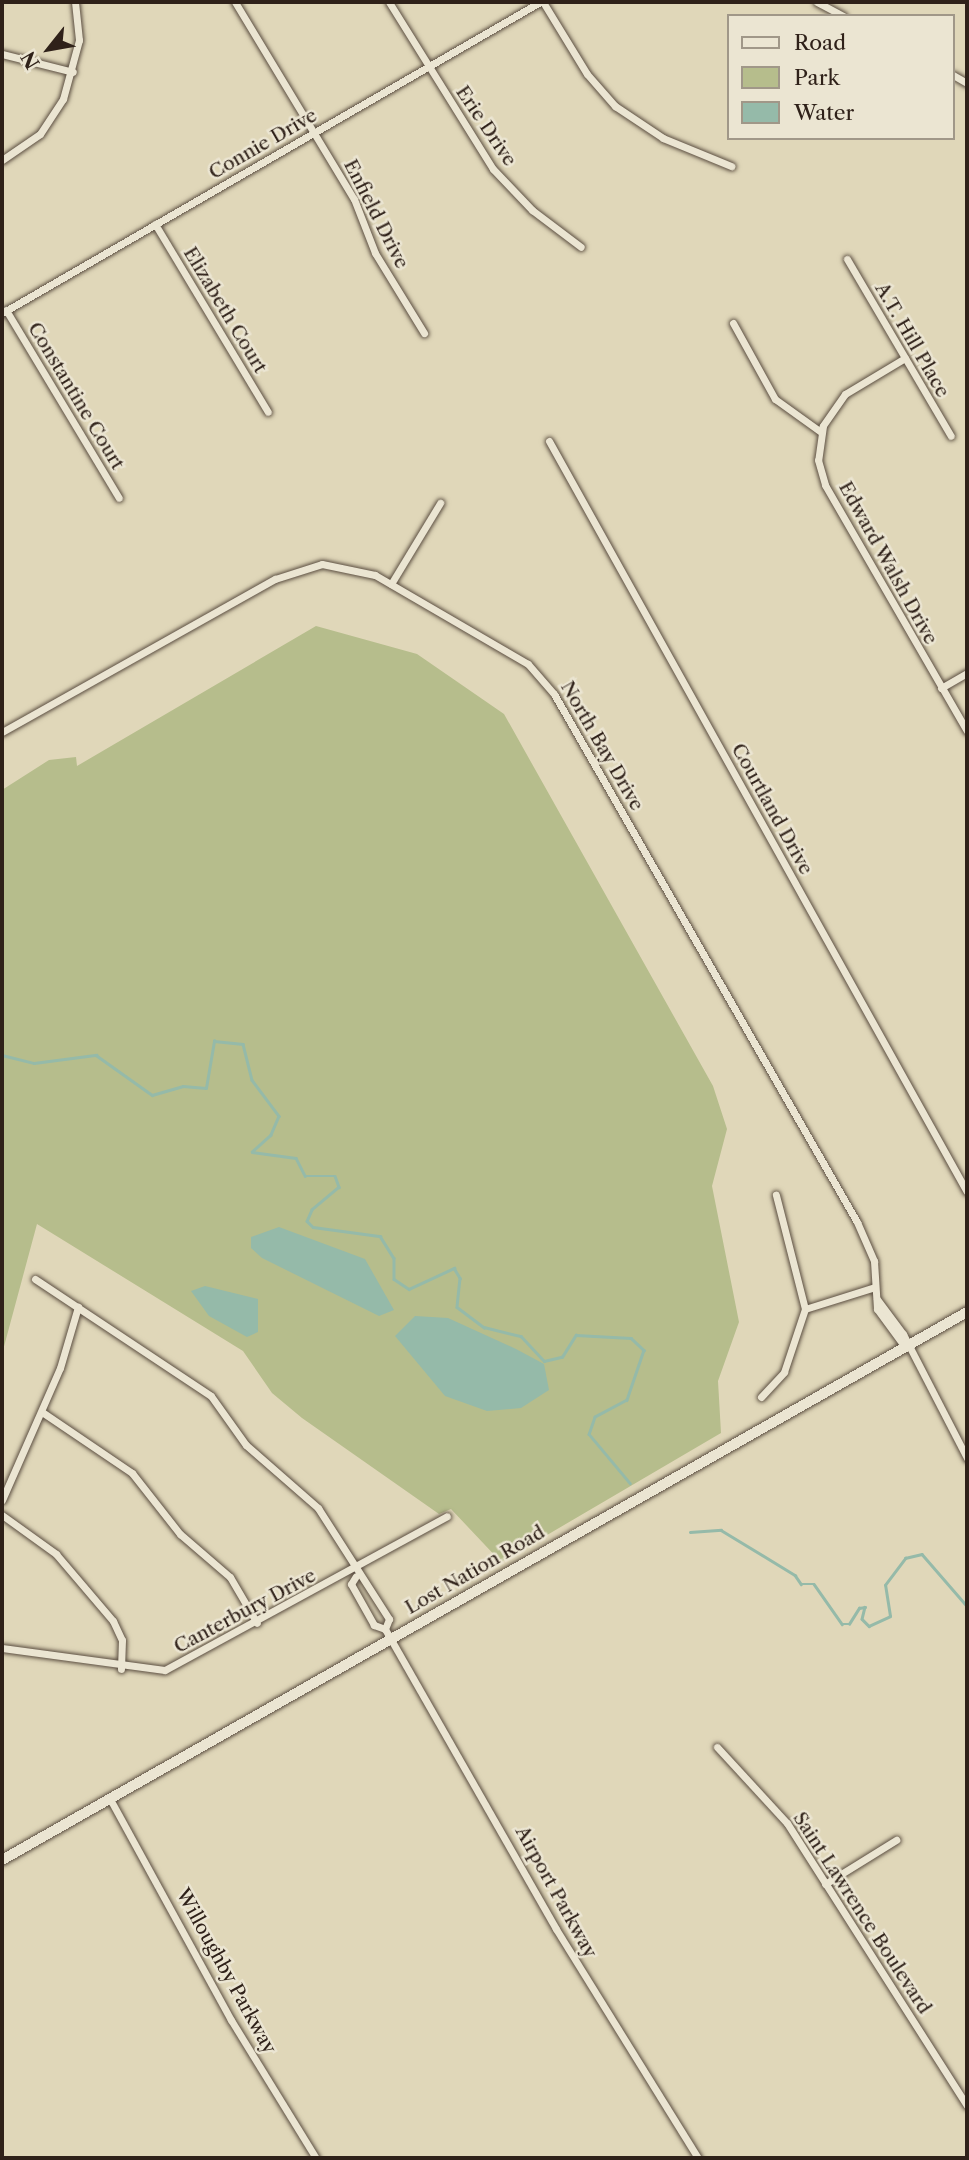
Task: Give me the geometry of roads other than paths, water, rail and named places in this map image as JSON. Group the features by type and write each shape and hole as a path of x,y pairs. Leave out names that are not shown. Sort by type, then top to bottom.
{"street":[{"path":"2,160 50,122 74,72 79,40 75,2"},
{"name":"Enfield Drive","path":"235,2 314,132 424,333"},
{"name":"Erie Drive","path":"389,2 496,173 581,247"},
{"path":"542,2 587,74 615,106 663,138 731,166"},
{"name":"Connie Drive","path":"4,312 542,2"},
{"path":"817,2 839,14"},
{"path":"2,54 74,72"},
{"name":"Elizabeth Court","path":"155,224 268,412"},
{"name":"A.T. Hill Place","path":"847,259 951,436"},
{"name":"Constantine Court","path":"4,312 118,498"},
{"path":"733,323 775,399 821,432 845,394 905,358"},
{"name":"Edward Walsh Drive","path":"821,432 818,460 825,485 967,731"},
{"name":"Courtland Drive","path":"549,442 967,1192"},
{"path":"391,584 440,503"},
{"name":"North Bay Drive","path":"2,733 300,568 357,567 528,664 547,683 857,1222 874,1261 877,1299 885,1303 905,1348 967,1458"},
{"path":"941,688 967,673"},
{"path":"761,1397 784,1372 805,1309 776,1195"},
{"path":"35,1279 211,1396 254,1454 307,1494 354,1573 364,1577 389,1619 388,1634 374,1625 351,1584 354,1573"},
{"path":"805,1309 875,1287"},
{"path":"2,1500 42,1412 78,1307"},
{"name":"Lost Nation Road","path":"2,1860 388,1634 967,1312"},
{"path":"42,1412 132,1473 180,1534 230,1577 257,1623"},
{"path":"2,1515 56,1554 117,1626 121,1669"},
{"name":"Canterbury Drive","path":"2,1648 121,1669 173,1667 354,1573 447,1516"},
{"name":"Airport Parkway","path":"388,1634 556,1929 698,2158"},
{"name":"Saint Lawrence Boulevard","path":"717,1747 787,1823 967,2106"},
{"name":"Willoughby Parkway","path":"110,1799 231,2020 316,2158"},
{"path":"825,1884 896,1840"},
{"path":"959,2093 967,2089"}],"water":[{"path":"279,1227 365,1259 394,1310 379,1316 262,1258 251,1248 251,1237"},
{"path":"205,1286 258,1299 258,1332 247,1337 209,1316 191,1291"},
{"path":"415,1316 448,1318 544,1364 549,1390 521,1408 487,1411 445,1396 395,1336"}],"waterway":[{"path":"2,1055 34,1063 96,1055 152,1095 183,1086 206,1088 214,1041 243,1044 252,1080 279,1116 271,1135 252,1152 296,1158 305,1176 335,1176 339,1187 312,1210 307,1221 313,1227 380,1236 394,1258 394,1279 409,1289 454,1268 460,1278 457,1307 484,1327 521,1336 544,1361 562,1357 576,1335 631,1338 644,1350 627,1400 595,1417 589,1434 630,1483"},
{"path":"690,1532 721,1530 795,1575 801,1584 814,1584 842,1624 849,1624 859,1608 865,1607 862,1619 869,1626 890,1616 885,1585 905,1558 922,1554 967,1606"},
{"path":"967,1857 967,1899"}]}
